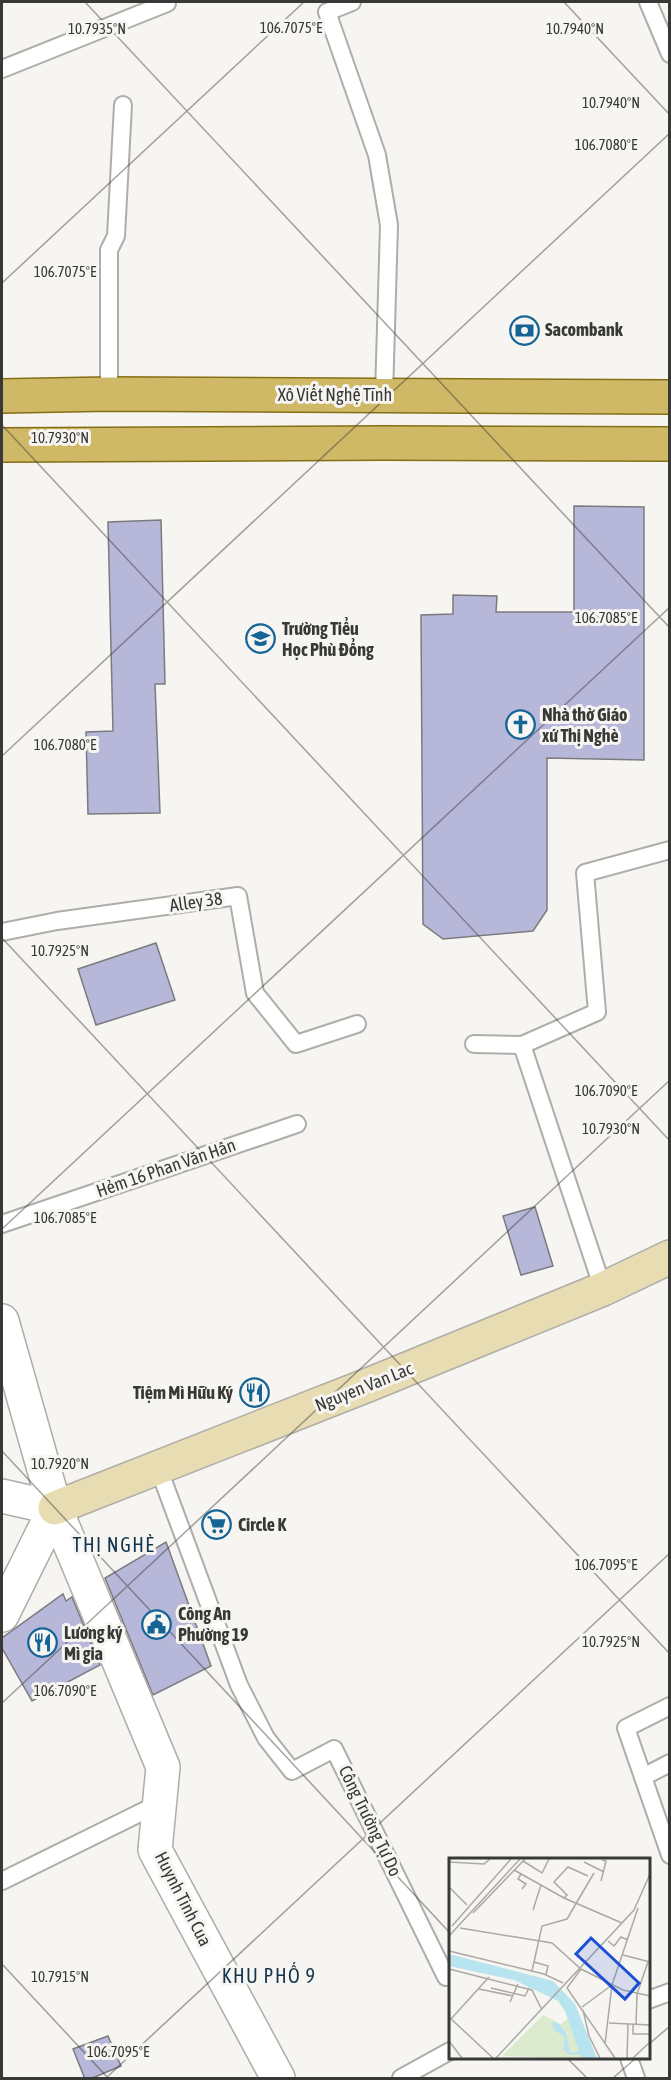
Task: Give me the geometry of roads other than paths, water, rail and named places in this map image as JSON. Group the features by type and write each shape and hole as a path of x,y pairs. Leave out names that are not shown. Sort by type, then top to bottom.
{"main road":[{"name":"Xô Viết Nghệ Tĩnh","path":"2,396 109,394 669,397"},
{"path":"383,443 384,395"},
{"path":"2,445 669,444"}],"street":[{"name":"Nguyen Van Lac","path":"55,1508 368,1385 603,1289 669,1257"},
{"name":"Huynh Tinh Cua","path":"2,1321 55,1508 163,1767 155,1850 278,2079"},
{"path":"2,1496 55,1508 2,1615"}],"lane":[{"path":"2,69 167,2"},
{"path":"352,2 325,7 376,155 389,225 384,395"},
{"path":"648,2 669,54"},
{"path":"109,394 109,250 116,236 123,105"},
{"path":"474,1044 522,1045 597,1012 585,873 669,850"},
{"name":"Alley 38","path":"2,932 57,921 238,896 255,993 296,1044 357,1024"},
{"path":"522,1045 603,1289"},
{"name":"Hẻm 16 Phan Văn Hân","path":"2,1224 297,1124"},
{"name":"Công Trường Tự Do","path":"158,1467 239,1685 266,1738 292,1771 334,1749 446,1977"},
{"path":"669,1706 626,1728 669,1855"},
{"path":"643,1777 669,1762"},
{"path":"2,1881 160,1803"},
{"path":"650,1999 669,1992"},
{"path":"401,2079 449,2052"},
{"path":"629,2059 636,2079"}],"place":[{"name":"Sacombank","path":"524,330"},
{"name":"Trường Tiểu Học Phù Đổng","path":"261,639"},
{"name":"Nhà thờ Giáo xứ Thị Nghè","path":"521,725"},
{"name":"Tiệm Mì Hữu Ký","path":"254,1393"},
{"name":"Circle K","path":"217,1525"},
{"name":"Công An Phường 19","path":"157,1624"},
{"name":"Lương ký Mì gia","path":"43,1643"}],"district":[{"name":"THỊ NGHÈ","path":"114,1545"},
{"name":"KHU PHỐ 9","path":"269,1976"}]}
